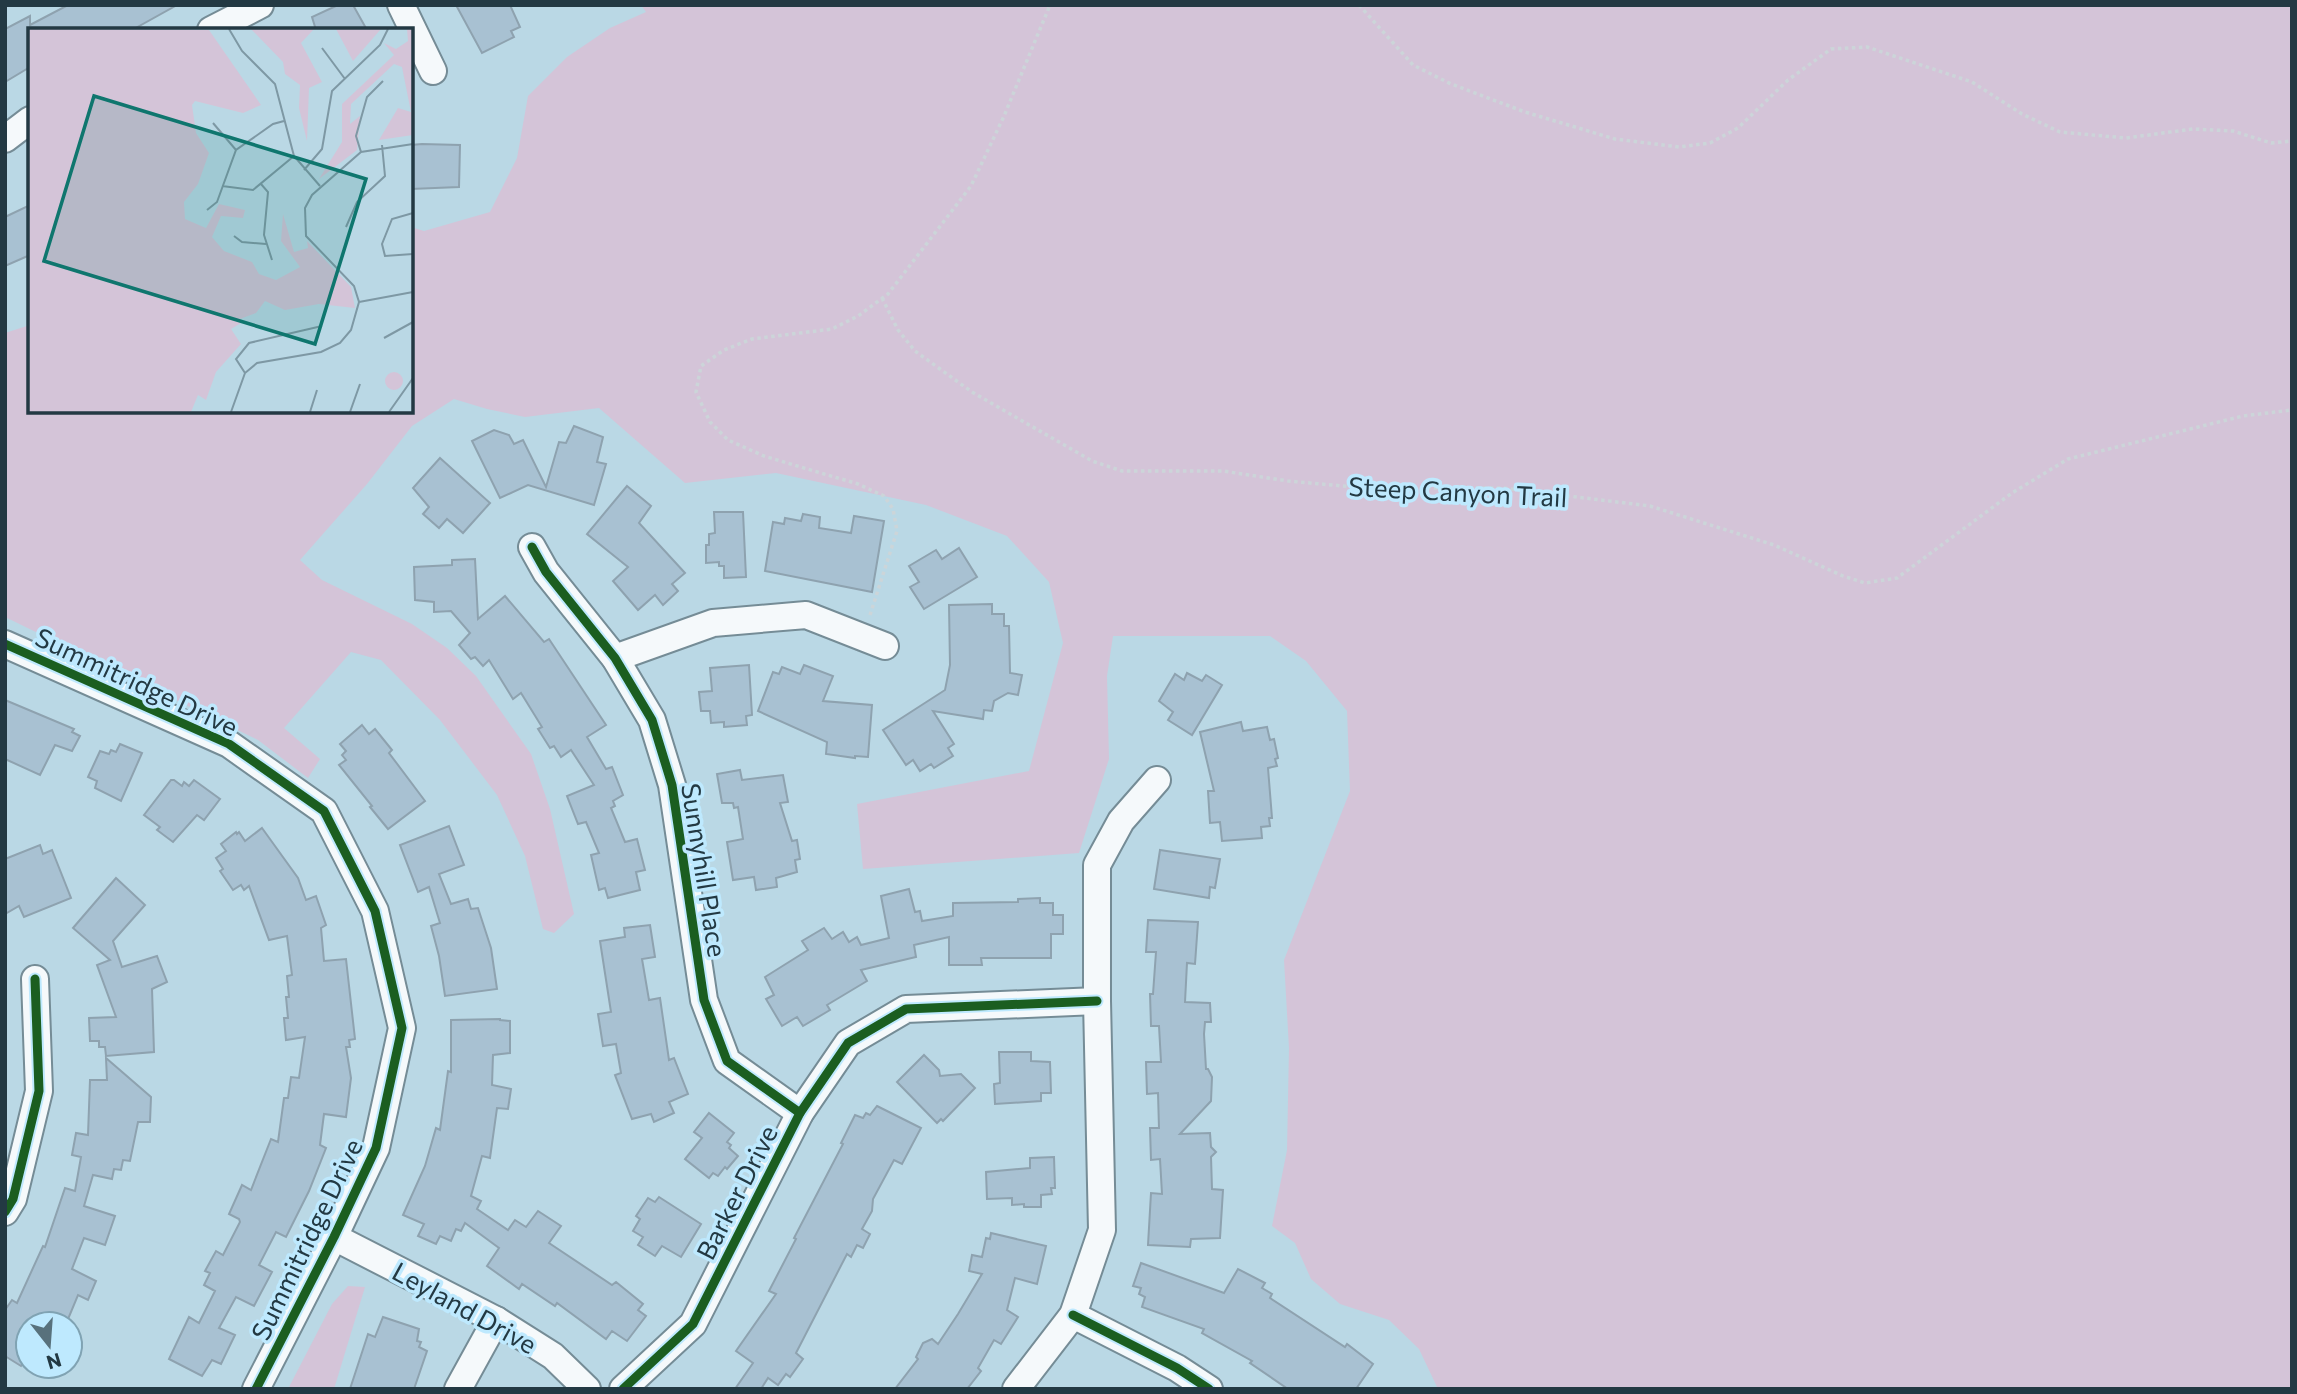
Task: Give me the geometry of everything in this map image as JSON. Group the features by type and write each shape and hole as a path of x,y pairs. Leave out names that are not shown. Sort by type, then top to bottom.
{"street":[{"path":"215,28 260,5"},
{"path":"401,5 412,28"},
{"path":"413,30 433,71"},
{"path":"5,139 28,122"},
{"name":"Sunnyhill Place","path":"532,547 546,572 615,657 652,720 672,785 704,1000 727,1061 800,1113"},
{"path":"615,657 713,623 806,615 874,642"},
{"name":"Summitridge Drive","path":"5,644 229,744 324,811 375,911 402,1028 376,1148 256,1389"},
{"path":"1016,1389 1073,1315 1102,1230 1097,866 1121,821 1157,780"},
{"path":"5,1212 13,1199 39,1091 36,979"},
{"name":"Barker Drive","path":"623,1389 693,1324 800,1113 848,1043 906,1009 1097,1001"},
{"name":"Leyland Drive","path":"334,1237 496,1321 553,1356 587,1389"},
{"path":"1073,1315 1177,1368 1209,1389"},
{"path":"458,1389 496,1321"}],"path":[{"path":"874,642 897,531 893,509 884,496 858,484 764,456 728,440 709,422 696,392 701,366 724,350 752,339 832,329 858,316 888,294 971,186 1004,116 1050,5"},
{"path":"1359,5 1413,65 1449,83 1525,112 1615,139 1679,147 1710,143 1738,128 1788,80 1831,49 1867,47 1972,82 2022,114 2060,132 2126,138 2193,128 2233,131 2271,142 2292,141"}],"shaded area":[{"path":"641,5 2292,5 2292,1389 1438,1389 1419,1349 1389,1320 1340,1304 1311,1279 1295,1243 1272,1226 1287,1150 1289,1048 1284,960 1350,791 1347,711 1306,661 1270,636 1113,636 1107,676 1109,759 1079,853 863,869 857,804 1029,771 1063,643 1049,582 1007,536 926,505 776,473 685,483 599,408 525,417 454,399 412,426 367,484 300,560 322,580 412,624 447,648 476,676 531,754 550,809 574,914 554,933 543,929 525,856 497,795 440,720 381,660 351,652 284,728 320,759 308,778 258,740 5,617 5,333 28,326 28,413 413,413 413,228 424,231 490,212 517,158 528,96 567,57 610,28 646,12"},
{"path":"348,1286 365,1287 334,1389 288,1389 332,1304"}],"building":[{"path":"68,5 177,5 136,28 28,28 28,68 5,82 5,29 30,16 30,25"},
{"path":"338,5 353,5 366,28 315,28 312,17"},
{"path":"456,5 510,5 520,27 511,31 514,37 482,53"},
{"path":"413,145 460,145 459,187 413,189"},
{"path":"28,206 28,256 5,266 5,217"},
{"path":"574,426 603,437 597,462 606,464 594,505 528,485 500,498 472,441 494,430 509,435 514,444 523,440 546,487 559,442 566,443"},
{"path":"440,458 490,503 463,533 447,519 439,528 423,514 429,507 413,488"},
{"path":"627,486 651,506 639,523 685,573 672,584 678,591 663,605 655,595 638,610 613,581 628,567 587,534"},
{"path":"714,512 743,512 746,577 724,578 724,566 719,566 719,562 706,563 709,534 715,533"},
{"path":"803,514 820,517 819,528 851,533 854,516 884,521 872,592 765,571 773,522 784,524 785,518 801,521"},
{"path":"959,548 977,577 924,609 910,587 919,582 909,566 936,550 942,559"},
{"path":"475,559 478,619 505,596 544,642 549,639 606,725 587,737 606,769 612,767 623,795 613,801 615,806 611,808 625,842 637,839 645,870 636,872 640,890 608,898 605,888 599,890 591,855 599,853 586,822 578,824 567,796 594,785 571,750 561,757 554,746 550,748 538,729 542,727 521,693 513,699 489,660 483,666 475,657 471,659 459,645 470,633 451,611 434,612 434,602 415,600 414,567 452,565 452,560"},
{"path":"992,604 992,614 1004,614 1004,626 1009,626 1010,673 1022,675 1018,695 1008,693 994,701 992,711 984,710 983,719 933,711 954,744 948,748 953,756 934,768 931,764 920,771 913,760 906,765 883,730 945,690 950,665 949,605"},
{"path":"749,665 752,715 746,716 747,725 724,727 724,722 711,723 710,711 701,711 699,692 712,691 710,668"},
{"path":"804,665 833,676 823,701 872,705 868,757 826,754 827,742 758,711 773,672 779,674 782,667 800,674"},
{"path":"1187,673 1202,681 1206,675 1222,685 1192,735 1168,720 1173,712 1159,701 1175,674 1184,680"},
{"path":"5,700 74,729 72,732 80,736 72,751 55,745 40,775 5,759"},
{"path":"1241,722 1243,731 1267,727 1270,740 1274,739 1277,766 1268,768 1272,818 1269,818 1270,826 1261,827 1262,838 1222,841 1220,822 1210,823 1208,791 1214,791 1200,732"},
{"path":"362,725 369,734 375,729 392,750 389,753 425,801 388,829 339,765 346,760 342,755 346,751 340,744"},
{"path":"120,744 142,753 121,801 95,788 97,781 88,777 100,751 109,754 111,750 116,752"},
{"path":"740,770 742,780 783,775 788,802 780,803 792,841 797,840 800,859 795,860 797,872 776,878 777,887 756,890 754,877 733,880 727,842 743,839 738,807 734,808 733,803 722,803 717,774"},
{"path":"171,780 182,786 184,782 189,786 194,780 220,799 204,820 197,815 173,842 157,830 160,827 144,815"},
{"path":"449,826 464,865 439,874 451,904 468,899 471,909 478,908 491,948 497,989 445,996 431,926 440,923 429,887 418,892 400,845"},
{"path":"262,828 298,878 306,900 316,896 326,925 321,928 324,961 346,959 355,1039 349,1040 350,1047 346,1047 351,1078 346,1117 324,1114 320,1145 326,1148 309,1191 286,1237 276,1232 259,1265 272,1272 254,1306 236,1297 219,1328 235,1335 221,1364 212,1360 202,1376 169,1359 189,1317 199,1323 215,1291 204,1285 210,1273 205,1271 216,1251 223,1255 240,1222 229,1214 242,1185 251,1190 271,1139 278,1142 284,1098 288,1098 291,1077 299,1078 305,1037 286,1040 284,1018 288,1018 287,976 292,975 287,936 269,940 249,886 244,890 241,885 233,890 220,871 223,869 216,858 226,851 221,844 236,832 239,832 245,841"},
{"path":"40,845 43,854 52,850 71,898 24,917 19,906 5,914 5,859"},
{"path":"1160,850 1220,859 1215,888 1210,887 1209,898 1154,889"},
{"path":"116,878 145,905 113,941 122,967 157,956 167,982 152,989 154,1052 106,1056 105,1047 99,1047 99,1041 90,1041 89,1018 116,1017 97,965 110,960 73,928"},
{"path":"909,889 915,912 920,911 922,921 953,916 953,903 1018,902 1018,899 1040,898 1040,903 1053,903 1053,915 1063,915 1063,934 1051,934 1051,958 981,958 982,965 949,965 949,937 914,945 916,957 861,970 867,981 827,1005 830,1010 803,1026 797,1017 782,1026 766,999 774,995 765,977 808,950 802,941 824,928 832,939 843,932 849,942 857,937 861,945 889,938 881,896"},
{"path":"1148,920 1198,922 1195,964 1187,963 1185,1002 1210,1003 1211,1022 1205,1022 1204,1034 1206,1069 1212,1077 1211,1101 1180,1134 1210,1133 1211,1147 1216,1152 1211,1157 1212,1189 1223,1190 1220,1238 1191,1239 1190,1247 1148,1245 1151,1193 1162,1194 1160,1159 1151,1160 1150,1128 1159,1128 1158,1093 1147,1094 1146,1062 1161,1062 1159,1026 1151,1026 1150,994 1153,994 1156,952 1146,952"},
{"path":"650,925 655,957 642,959 649,1000 660,998 669,1060 674,1058 688,1094 669,1102 674,1113 654,1122 651,1114 632,1119 615,1075 621,1073 616,1044 603,1046 598,1014 611,1012 600,941 625,937 624,928"},
{"path":"451,1020 510,1021 510,1053 493,1055 492,1085 511,1089 508,1109 497,1108 490,1158 482,1156 471,1196 481,1201 477,1209 508,1230 515,1220 526,1227 538,1211 561,1226 549,1243 612,1285 616,1282 643,1304 638,1310 646,1316 627,1341 612,1331 606,1339 557,1303 555,1306 522,1284 519,1289 487,1266 499,1248 465,1223 461,1231 456,1229 451,1241 440,1236 436,1244 418,1236 424,1224 403,1215 425,1166 436,1128 440,1130 448,1071 451,1072"},
{"path":"999,1052 1031,1052 1031,1061 1050,1062 1051,1093 1041,1093 1041,1101 995,1104 994,1084 1000,1083"},
{"path":"924,1055 939,1070 940,1076 961,1074 975,1088 943,1121 941,1119 937,1123 897,1082"},
{"path":"106,1058 151,1097 150,1122 138,1122 130,1161 123,1160 121,1170 114,1169 112,1179 93,1175 84,1206 115,1216 105,1245 84,1238 72,1269 96,1281 88,1300 78,1295 72,1310 14,1310 14,1362 5,1356 5,1310 12,1300 17,1303 43,1246 45,1247 65,1188 75,1191 81,1157 72,1155 76,1133 88,1135 90,1080 107,1080"},
{"path":"877,1106 921,1128 902,1164 894,1160 873,1199 872,1211 862,1229 870,1234 863,1248 857,1245 851,1257 847,1254 796,1353 803,1359 790,1377 786,1374 778,1385 768,1378 761,1389 735,1389 753,1363 736,1351 776,1294 769,1291 855,1115 863,1118 866,1113 870,1115"},
{"path":"709,1113 734,1133 727,1142 731,1145 729,1148 738,1156 718,1176 713,1173 709,1178 685,1159 702,1138 694,1132"},
{"path":"1054,1157 1055,1188 1051,1188 1052,1194 1041,1195 1041,1207 1012,1205 1012,1198 987,1199 986,1172 1030,1168 1030,1158"},
{"path":"659,1197 701,1224 681,1257 662,1246 655,1256 638,1245 643,1237 633,1231 640,1219 636,1216 648,1198 655,1202"},
{"path":"991,1233 1046,1246 1037,1284 1015,1278 1007,1310 1018,1317 1001,1344 994,1340 978,1368 981,1371 967,1389 895,1389 918,1359 916,1357 923,1343 932,1339 938,1344 958,1314 982,1274 969,1271 972,1255 982,1257 986,1238 990,1239"},
{"path":"1141,1263 1224,1293 1238,1269 1265,1283 1262,1288 1272,1294 1270,1298 1345,1347 1347,1344 1373,1364 1356,1389 1288,1389 1250,1363 1252,1361 1202,1333 1204,1329 1142,1307 1145,1297 1139,1294 1141,1288 1133,1286"},
{"path":"383,1317 419,1329 419,1347 427,1351 414,1389 350,1389 368,1334 375,1337"}],"cycle path":[{"path":"532,547 546,572 615,658 652,720 672,785 704,1000 727,1061 800,1113"},
{"path":"5,644 229,744 324,811 375,911 402,1028 376,1148 256,1389"},
{"path":"5,1212 13,1199 39,1091 35,979"},
{"path":"623,1389 693,1324 800,1113 848,1043 906,1009 1097,1001"},
{"path":"1073,1315 1177,1368 1209,1389"}]}
